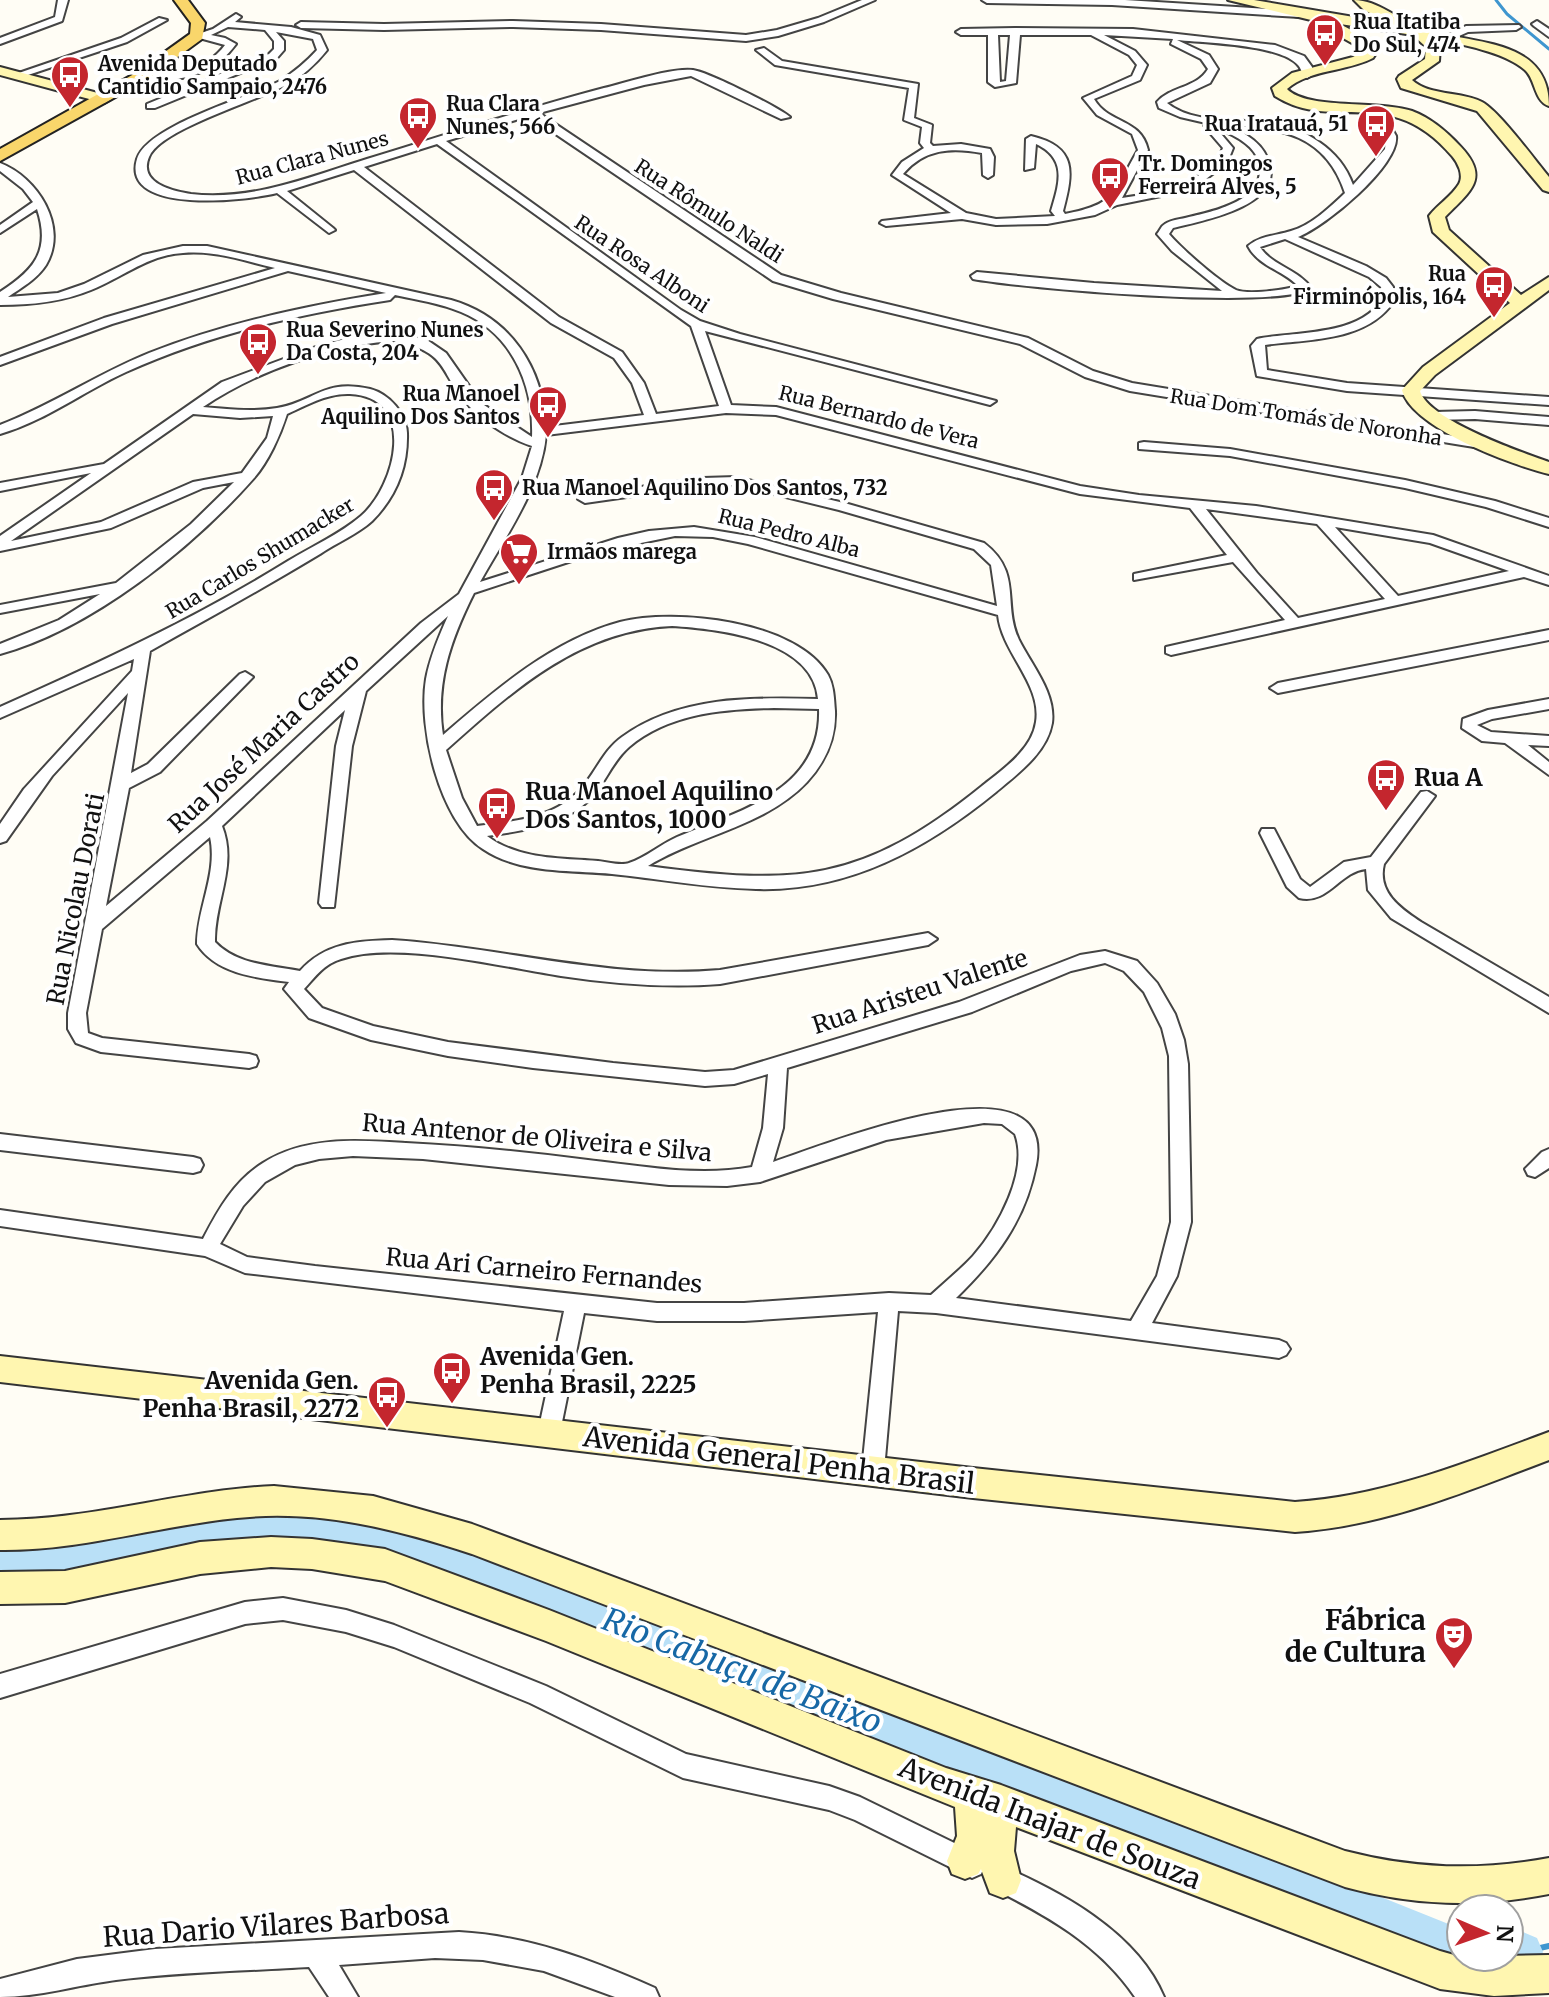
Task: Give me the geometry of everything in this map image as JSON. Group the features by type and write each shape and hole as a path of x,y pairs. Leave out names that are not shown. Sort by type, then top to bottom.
{"main road":[{"path":"0,156 140,77 198,32 181,0"},
{"path":"1235,0 1266,10 1316,17 1335,24 1366,46 1368,55 1285,82 1279,91 1288,98 1305,103 1388,109 1420,118 1439,132 1458,152 1469,179 1467,185 1437,216 1436,222 1448,240 1520,303"},
{"path":"1361,0 1374,11 1431,41 1435,55 1429,64 1406,77 1406,85 1469,101 1482,108 1548,186"},
{"path":"1335,24 1415,31 1496,49 1529,66 1549,102"},
{"path":"7,73 104,99"},
{"path":"1480,444 1414,401 1411,390 1429,371 1549,282"},
{"name":"Rua Dom Tomás de Noronha","path":"1480,444 1549,468"},
{"name":"Avenida General Penha Brasil","path":"0,1369 988,1485 1315,1517 1388,1505 1549,1446"},
{"path":"0,1535 74,1532 243,1503 314,1502 364,1507 415,1519 472,1539 1345,1869 1432,1888 1503,1884 1549,1876"},
{"name":"Avenida Inajar de Souza","path":"0,1588 65,1587 200,1558 271,1552 312,1554 385,1565 549,1626 967,1792 1440,1970 1464,1976 1505,1978 1549,1974"},
{"path":"965,1861 973,1848 976,1825 973,1804 967,1792"},
{"path":"1003,1880 997,1867 995,1843 999,1819 1009,1806"}],"street":[{"path":"0,41 59,19 63,0"},
{"path":"198,32 240,17 287,24 344,27 482,23 601,27 746,38 821,20 870,0"},
{"path":"987,0 1112,2 1266,10"},
{"path":"7,73 124,40 162,20"},
{"name":"Rua Clara Nunes","path":"225,24 317,37 323,45 321,52 265,93 159,138 144,154 142,164 148,181 176,195 215,199 278,189 531,112 684,73 693,73 785,117"},
{"path":"1537,24 1549,34"},
{"path":"7,25 30,31"},
{"path":"1450,37 1466,29 1516,27"},
{"path":"151,106 268,59 279,50 280,44 268,28"},
{"path":"993,32 993,82 1003,85 1011,83 1015,31"},
{"path":"140,77 172,78 191,74 214,61 231,44 198,32"},
{"path":"961,32 1157,35 1283,50 1300,58 1307,67 1307,75"},
{"path":"1095,34 1124,47 1142,65 1136,78 1088,98 1095,110 1129,127 1142,141 1143,150 1114,202"},
{"path":"1157,35 1198,53 1212,65 1212,74 1206,81 1172,94 1162,102 1163,106 1218,125 1256,148 1266,167 1265,180 1251,196 1222,212 1169,226 1163,234 1176,249 1234,294"},
{"path":"761,50 779,63 914,86 909,120 927,125 925,143 929,148"},
{"path":"977,276 1119,289 1234,294 1274,295 1302,290 1305,288 1301,280 1262,257 1253,247 1264,240 1287,236 1314,223 1350,192 1390,150 1393,143 1385,126 1362,107"},
{"name":"Rua Rômulo Naldi","path":"531,112 777,278 851,300 1024,341 1065,361"},
{"path":"886,223 963,216 1020,223 1063,219 1095,212 1114,202 1185,185 1226,158 1228,148 1218,134 1200,120"},
{"path":"1200,120 1253,121 1298,130 1330,156 1346,176 1350,192"},
{"path":"1029,168 1031,139 1047,143 1060,158 1066,183 1057,211 1063,219"},
{"name":"Rua Rosa Alboni","path":"439,141 564,233 696,324 736,337 990,401"},
{"path":"963,216 897,175 929,148 948,146 986,151 989,157 988,175"},
{"path":"0,166 29,186 47,218 43,259 32,274 0,299"},
{"path":"356,166 555,320 618,355 638,383 651,417"},
{"path":"278,189 329,230"},
{"path":"0,230 40,202"},
{"path":"1287,236 1372,274 1386,284 1389,301 1372,316 1344,331 1313,339 1267,341 1257,346 1261,373 1347,387 1547,399"},
{"path":"0,299 67,294 144,256 180,248 219,250 469,310 501,331 522,359 532,382 538,438 536,460 468,593 434,675 431,703 437,749 450,789 473,832 492,848 518,857 630,870 776,883 827,878 867,864 899,848 972,804 1022,760 1043,728 1043,705 1007,628 1001,570 989,553 968,542 771,488 723,480 585,499"},
{"path":"0,361 86,329 287,267"},
{"path":"0,430 121,370 240,325 303,309 405,294"},
{"path":"696,324 726,409"},
{"path":"0,545 111,463 227,385 342,343 394,337 412,340 432,349 442,356 476,406 519,437 538,438"},
{"name":"Rua Dom Tomás de Noronha","path":"1065,361 1089,374 1130,387 1480,444"},
{"name":"Rua Carlos Shumacker","path":"0,713 143,649 251,590 357,526 373,513 387,495 396,472 401,442 398,420 386,403 361,391 315,395 281,412 240,414 189,410"},
{"name":"Rua Bernardo de Vera","path":"538,438 651,417 726,409 776,411 1063,486 1139,499 1256,510 1433,539 1549,581"},
{"path":"0,649 60,625 119,586 221,505 248,477 270,446 281,412"},
{"path":"1434,416 1475,415 1549,421"},
{"path":"1144,446 1223,452 1431,487 1478,498 1549,523"},
{"path":"0,487 111,463"},
{"path":"0,545 102,526 155,506 209,479 248,477"},
{"path":"1195,505 1296,624"},
{"path":"1322,521 1396,602"},
{"name":"Rua Pedro Alba","path":"468,593 608,546 647,537 694,532 767,545 1006,613"},
{"path":"1139,577 1237,557"},
{"path":"1171,650 1526,572"},
{"path":"0,609 119,586"},
{"name":"Rua José Maria Castro","path":"94,926 213,825 426,626 468,593"},
{"path":"437,749 519,682 588,640 624,626 656,622 715,624 768,641 805,661 818,673 826,704 827,725 821,751 800,779 762,807 676,844 630,870"},
{"path":"1278,688 1549,635"},
{"name":"Rua Nicolau Dorati","path":"143,649 121,785 77,1013 77,1029 89,1043 249,1061"},
{"path":"0,837 46,772 137,674"},
{"path":"121,785 136,780 154,768 245,677"},
{"path":"328,903 344,746 359,688"},
{"path":"473,832 565,812 582,799 625,742 683,713 716,705 826,704"},
{"path":"1549,704 1474,719 1469,723 1470,728 1488,737 1549,741"},
{"path":"1509,738 1549,770"},
{"path":"1427,796 1376,863 1374,884 1389,906 1401,916 1549,1006"},
{"path":"213,825 221,853 206,925 206,944 230,962 298,977 312,965 340,951 388,948 454,953 642,979 700,979 928,939"},
{"path":"1268,833 1293,883 1305,894 1317,892 1345,867 1354,863 1376,863"},
{"name":"Rua Aristeu Valente","path":"298,977 293,985 294,995 309,1012 417,1045 705,1079 734,1077 992,998 1095,958 1111,958 1130,965 1160,1003 1176,1042 1182,1169 1181,1222 1177,1243 1154,1305 1135,1331"},
{"path":"760,1174 774,1119 778,1064"},
{"name":"Rua Antenor de Oliveira e Silva","path":"208,1248 227,1212 251,1181 284,1161 329,1149 437,1152 701,1181 760,1174 846,1143 892,1131 977,1117 995,1116 1017,1123 1025,1132 1029,1144 1026,1167 1009,1217 981,1261 936,1304"},
{"path":"0,1142 193,1165"},
{"name":"Rua Ari Carneiro Fernandes","path":"0,1218 208,1248 245,1265 576,1304 698,1313 889,1302 936,1304 1279,1349"},
{"path":"873,1470 889,1302"},
{"path":"549,1432 576,1304"},
{"path":"0,1686 245,1613 283,1609 370,1628 538,1694 683,1766 829,1798 860,1809 1069,1915 1112,1946 1133,1968 1151,1997"},
{"name":"Rua Dario Vilares Barbosa","path":"0,1992 39,1979 98,1967 315,1954 413,1944 509,1950 555,1961 646,1997"},
{"path":"315,1954 345,1997"}],"waterway":[{"path":"1496,0 1507,14 1549,49"},
{"name":"Rio Cabuçu de Baixo","path":"0,1567 124,1552 227,1528 293,1525 386,1538 438,1553 1221,1853 1445,1943"},
{"name":"Rio Cabuçu de Baixo","path":"1525,1952 1549,1946"}],"place":[{"name":"Rua Itatiba Do Sul, 474","path":"1325,67"},
{"name":"Avenida Deputado Cantidio Sampaio, 2476","path":"70,109"},
{"name":"Rua Clara Nunes, 566","path":"418,150"},
{"name":"Rua Iratauá, 51","path":"1376,158"},
{"name":"Tr. Domingos Ferreira Alves, 5","path":"1110,210"},
{"name":"Rua Firminópolis, 164","path":"1494,319"},
{"name":"Rua Severino Nunes Da Costa, 204","path":"258,376"},
{"name":"Rua Manoel Aquilino Dos Santos","path":"548,439"},
{"name":"Rua Manoel Aquilino Dos Santos, 732","path":"494,522"},
{"name":"Irmãos marega","path":"519,586"},
{"name":"Rua A","path":"1386,812"},
{"name":"Rua Manoel Aquilino Dos Santos, 1000","path":"497,840"},
{"name":"Avenida Gen. Penha Brasil, 2225","path":"452,1405"},
{"name":"Avenida Gen. Penha Brasil, 2272","path":"387,1429"},
{"name":"Fábrica de Cultura","path":"1454,1670"}]}
